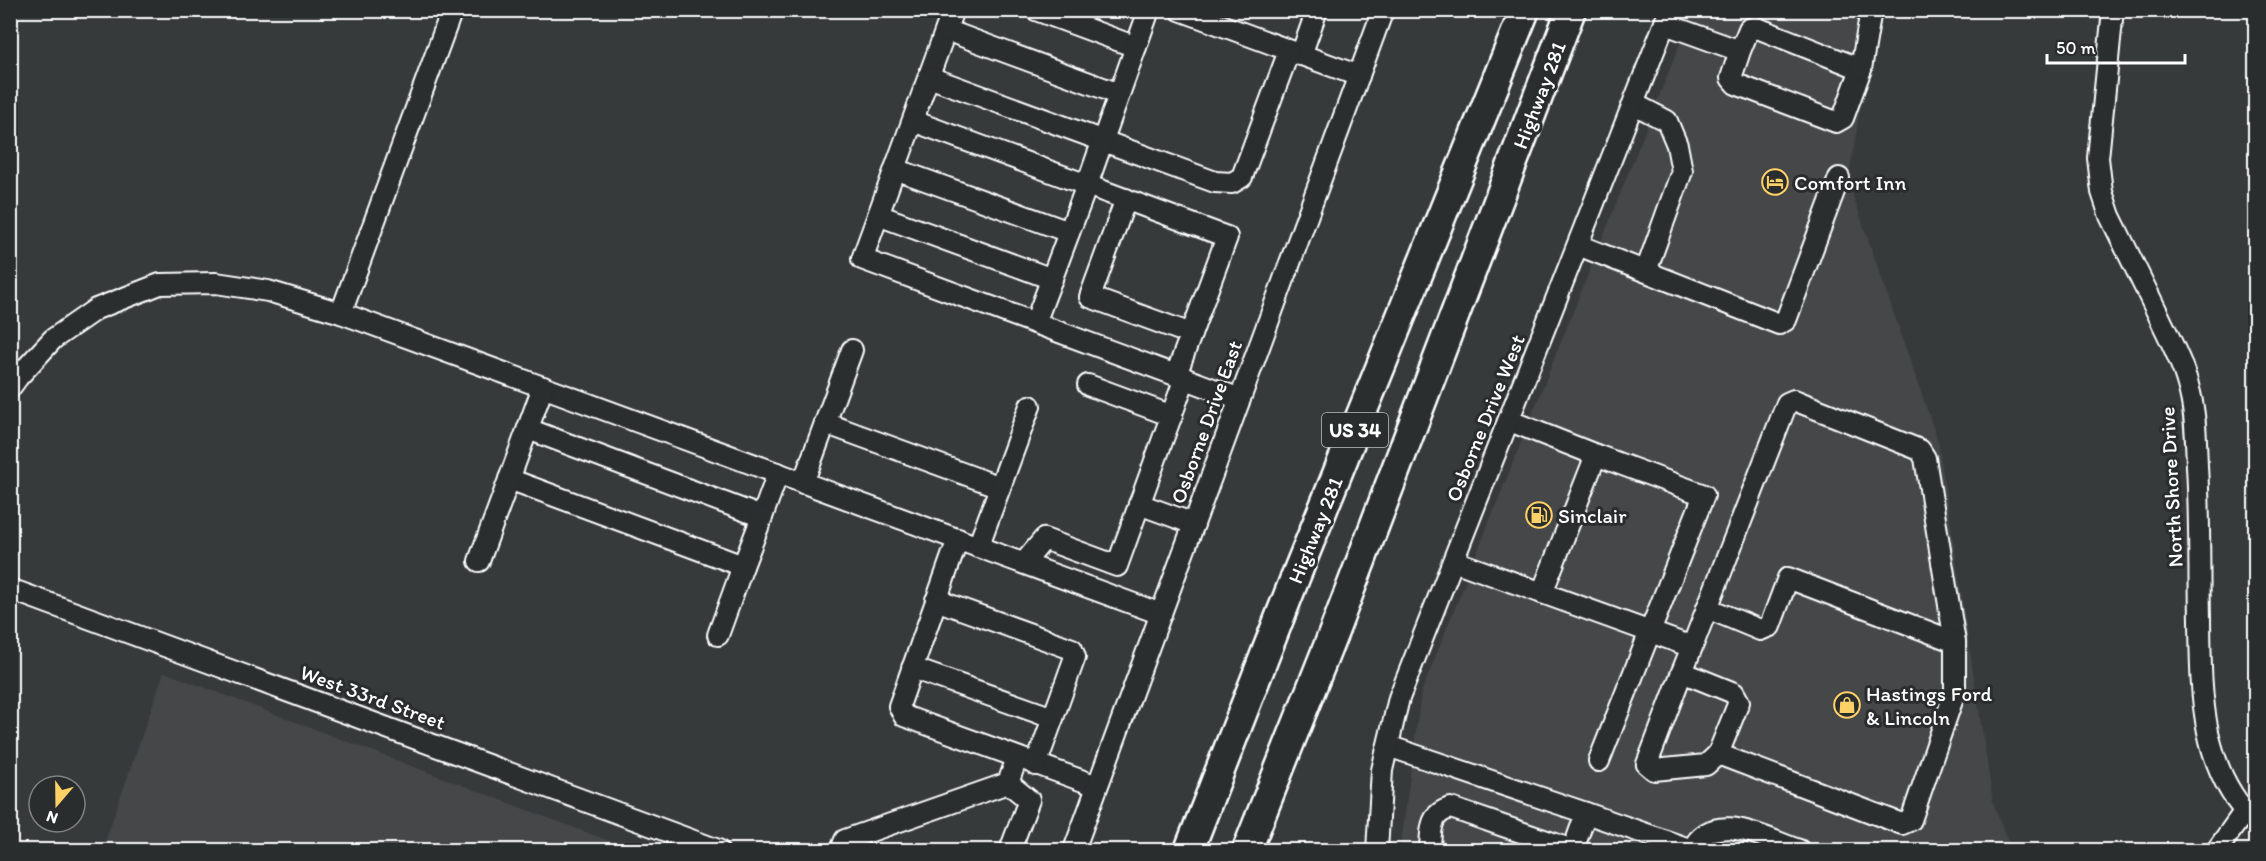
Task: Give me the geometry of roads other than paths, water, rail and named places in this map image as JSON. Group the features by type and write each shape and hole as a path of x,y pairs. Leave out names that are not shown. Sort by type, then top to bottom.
{"highway":[{"name":"Highway 281","path":"1189,850 1295,578 1525,10"},
{"name":"Highway 281","path":"1247,850 1335,629 1571,10"}],"street":[{"path":"341,313 452,10"},
{"path":"953,10 862,259 1240,399"},
{"path":"1036,10 1136,47"},
{"path":"1035,323 1149,10"},
{"path":"929,77 1215,182 1232,183 1242,177 1295,53 1317,10"},
{"name":"Osborne Drive East","path":"1074,850 1383,10"},
{"path":"1861,69 1755,27 1749,30 1731,78 1736,84 1836,122 1843,118 1861,69 1871,10"},
{"name":"North Shore Drive","path":"2113,10 2098,158 2102,192 2110,216 2181,362 2190,393 2195,424 2201,680 2207,732 2220,774 2229,792 2250,818"},
{"path":"1191,12 1359,76"},
{"path":"1667,17 1740,51"},
{"name":"Osborne Drive West","path":"1377,850 1382,770 1400,698 1667,17"},
{"path":"946,30 1119,94"},
{"path":"1634,104 1667,121 1677,145 1682,171 1646,271"},
{"path":"913,121 1227,237 1191,334 1172,416 1117,566 1044,539 1024,563"},
{"path":"895,169 1069,232"},
{"path":"1578,245 1779,324 1786,320 1839,178"},
{"path":"1126,199 1090,297 1191,334"},
{"path":"878,215 1052,279"},
{"path":"10,388 39,354 62,333 96,309 160,284 216,284 268,291 341,313 1161,614"},
{"path":"803,483 852,350"},
{"path":"1088,385 1172,416"},
{"path":"479,561 543,387"},
{"path":"1682,672 1734,693 1739,702 1718,754 1706,765 1654,770 1647,764 1682,672 1787,403 1794,400 1920,450 1925,458 1954,642 1955,692 1911,820 1902,824 1718,754"},
{"path":"978,547 1030,406"},
{"path":"1510,421 1704,495 1599,761"},
{"path":"825,423 1000,487"},
{"path":"528,429 762,517"},
{"path":"1542,593 1596,455"},
{"path":"718,634 778,473"},
{"path":"509,479 743,566"},
{"path":"1139,504 1194,524"},
{"path":"958,539 899,706 904,716 1097,786"},
{"path":"1454,561 1692,647"},
{"path":"1707,608 1760,630 1770,626 1788,578 1954,642"},
{"name":"West 33rd Street","path":"10,589 672,843 718,850"},
{"path":"936,600 1072,649 1075,657 1036,765"},
{"path":"912,668 1053,718"},
{"path":"1388,746 1692,850 1697,840 1708,831 1721,828 1738,829 1798,850"},
{"path":"1008,783 1017,758"},
{"path":"845,849 845,840 1008,783"},
{"path":"1008,783 1029,800 1011,850"},
{"path":"1430,850 1431,826 1435,816 1451,808 1573,850 1586,813"},
{"path":"2217,850 2250,818"}],"place":[{"name":"Comfort Inn","path":"1775,182"},
{"name":"Sinclair","path":"1539,515"},
{"name":"Hastings Ford & Lincoln","path":"1847,705"}]}
